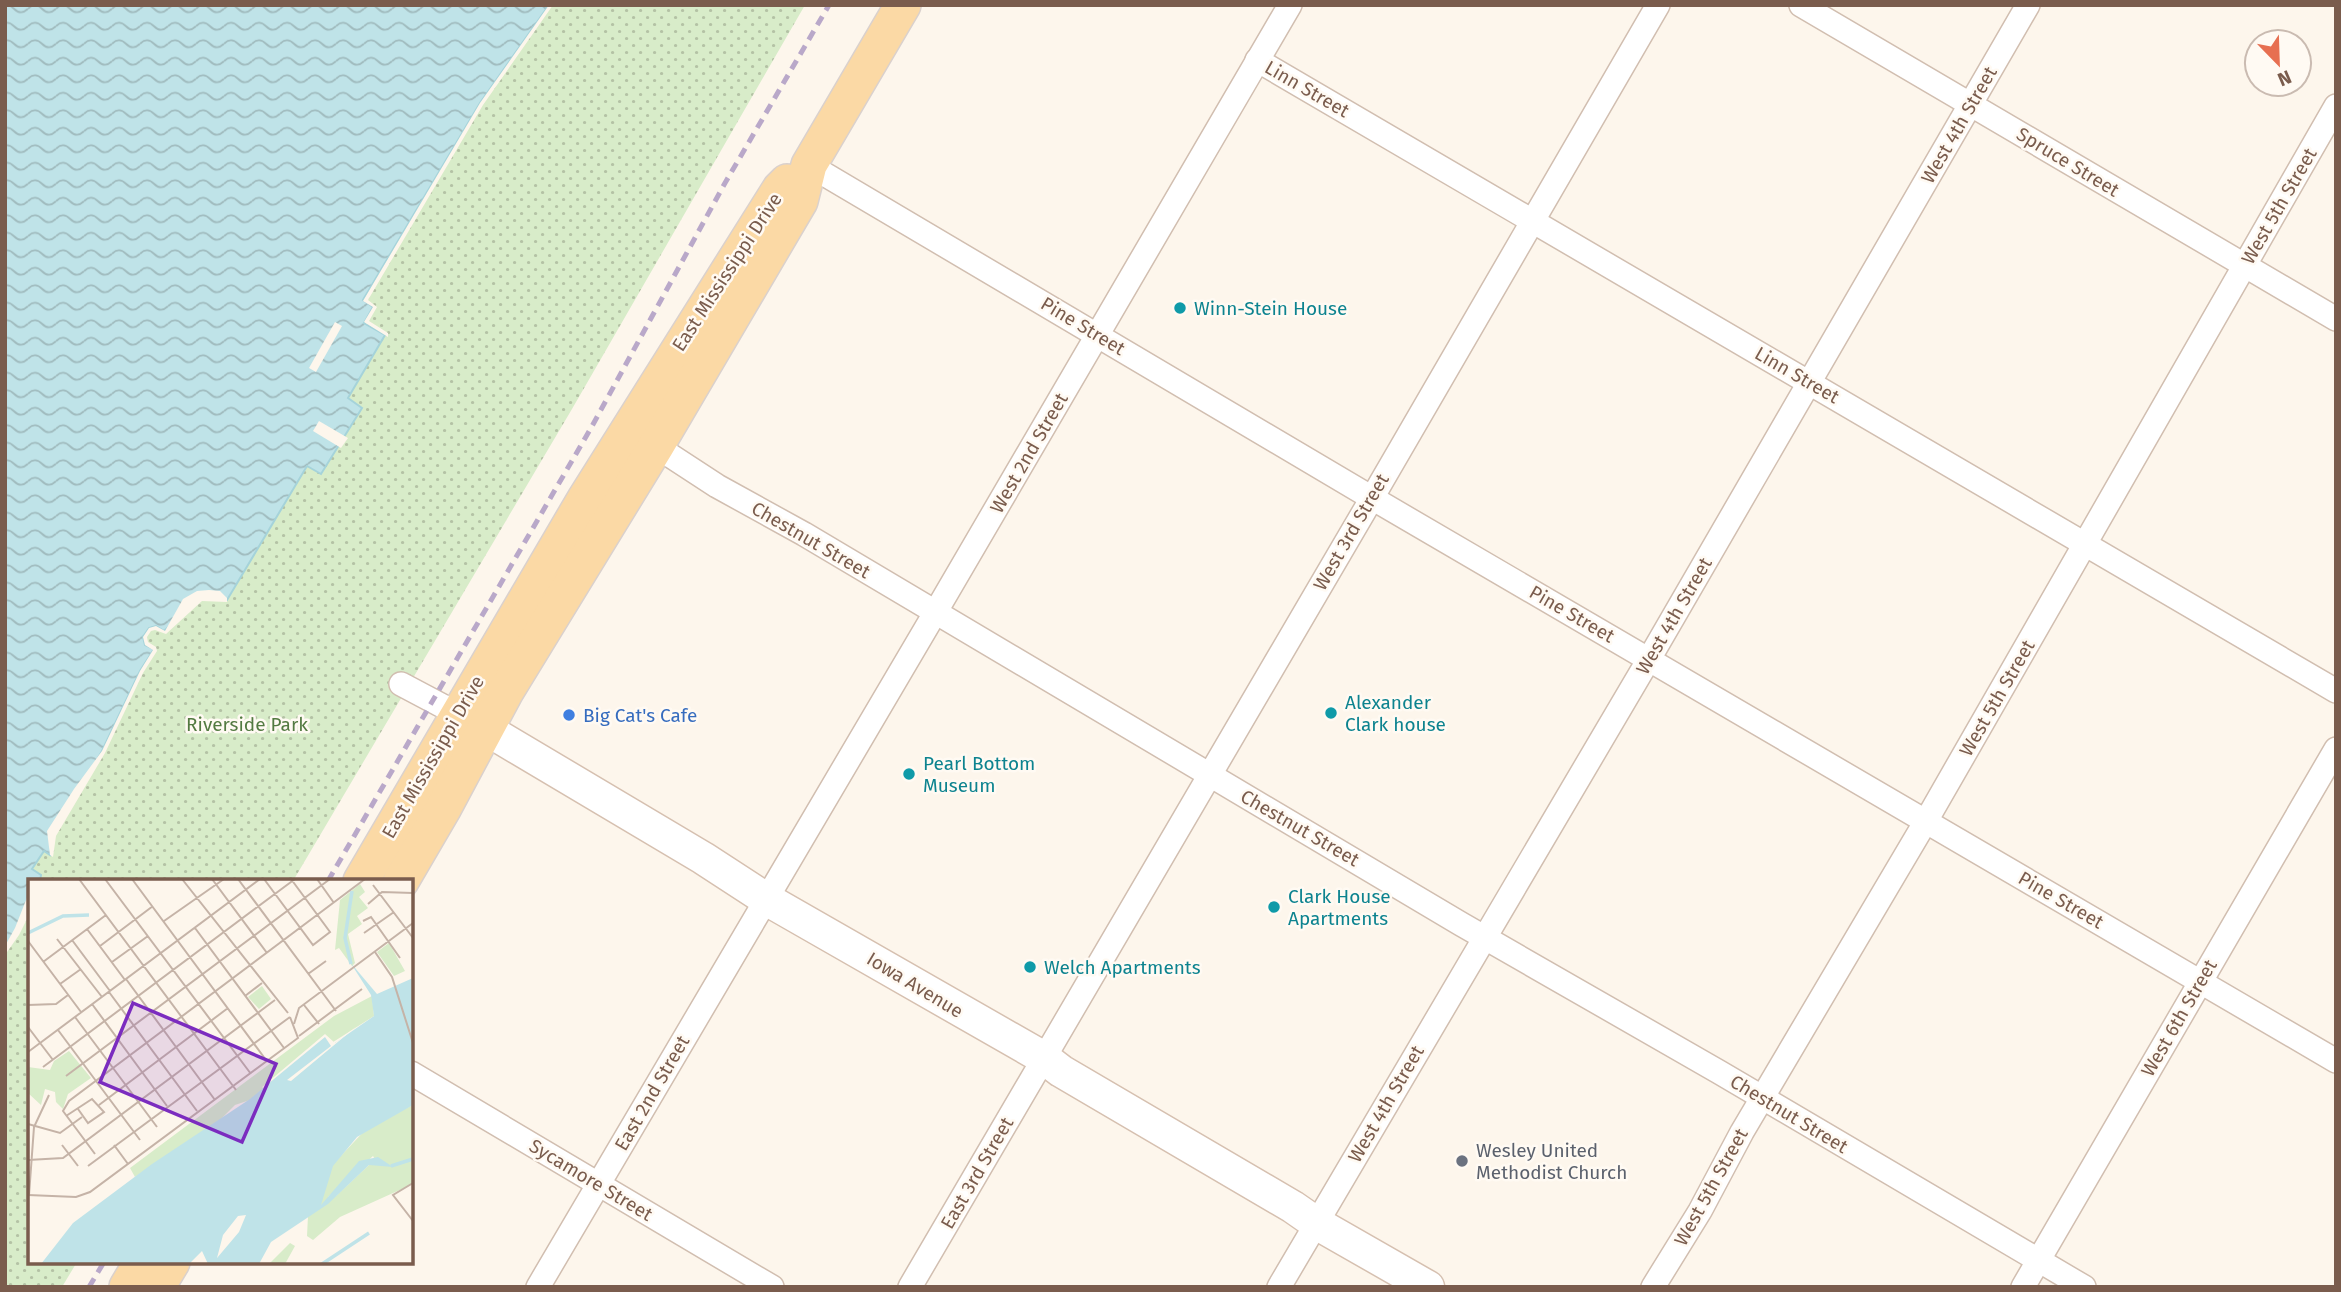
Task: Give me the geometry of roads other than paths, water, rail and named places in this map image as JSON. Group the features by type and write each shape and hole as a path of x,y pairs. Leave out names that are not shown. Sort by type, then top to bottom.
{"main road":[{"name":"East Mississippi Drive","path":"362,879 472,722 642,437 800,201 809,165 903,5"},
{"name":"East Mississippi Drive","path":"402,879 472,722"},
{"path":"127,1287 141,1264"},
{"path":"157,1287 171,1264"}],"street":[{"name":"West 2nd Street","path":"766,899 1290,5"},
{"name":"West 3rd Street","path":"1044,1059 1658,5"},
{"name":"Spruce Street","path":"1801,5 2336,319"},
{"name":"West 4th Street","path":"1279,1287 1649,659 2028,5"},
{"name":"Linn Street","path":"1258,60 2336,691"},
{"name":"West 5th Street","path":"1653,1287 1700,1211 1742,1132 1926,821 2336,106"},
{"name":"Pine Street","path":"809,165 1372,498 2336,1061"},
{"name":"Chestnut Street","path":"642,437 718,486 2084,1287"},
{"name":"Iowa Avenue","path":"401,684 472,722 703,858 766,899 1044,1059 1316,1223 1428,1287"},
{"name":"West 6th Street","path":"2023,1287 2336,749"},
{"name":"East 2nd Street","path":"538,1287 766,899"},
{"name":"East 3rd Street","path":"910,1287 1044,1059"},
{"name":"Sycamore Street","path":"413,1074 772,1287"}],"water":[{"path":"5,5 549,5 480,103 363,300 373,307 364,323 385,335 348,398 362,408 321,474 307,466 227,600 200,598 164,631 156,626 149,628 143,637 145,645 154,649 140,671 102,751 53,834 50,855 44,851 32,869 41,875 40,879 28,879 28,909 5,952"}],"railway":[{"path":"329,879 591,428 725,183 829,5"},
{"path":"89,1287 103,1264"}],"place":[{"name":"Winn-Stein House","path":"1180,308"},
{"name":"Alexander Clark house","path":"1331,713"},
{"name":"Big Cat's Cafe","path":"569,715"},
{"name":"Pearl Bottom Museum","path":"909,774"},
{"name":"Clark House Apartments","path":"1274,907"},
{"name":"Welch Apartments","path":"1030,967"},
{"name":"Wesley United Methodist Church","path":"1462,1161"}],"park label":[{"name":"Riverside Park","path":"247,724"}]}
